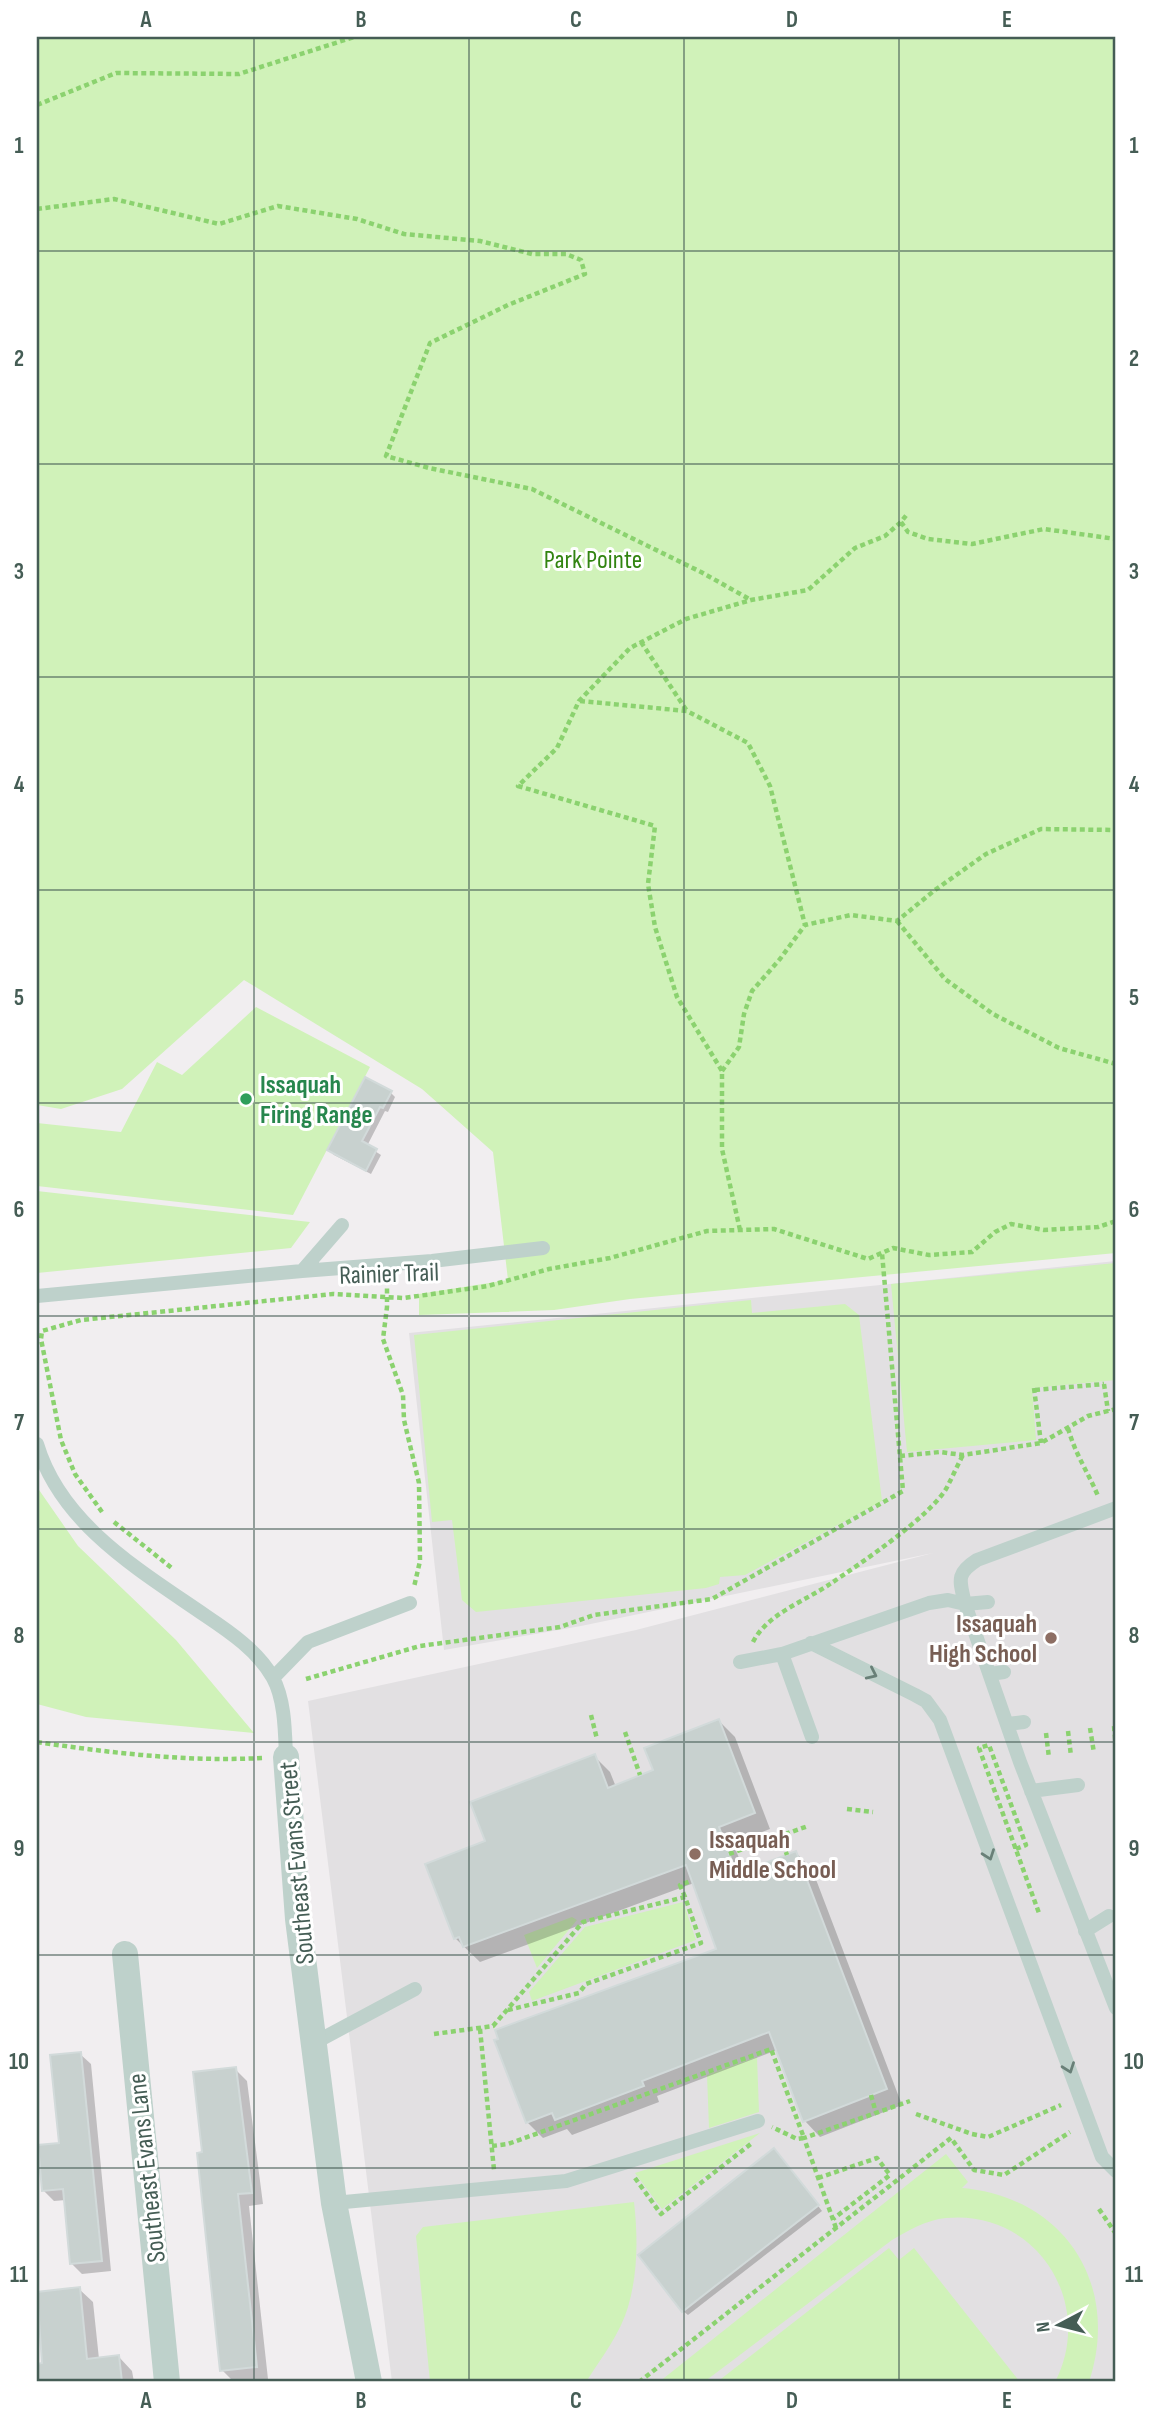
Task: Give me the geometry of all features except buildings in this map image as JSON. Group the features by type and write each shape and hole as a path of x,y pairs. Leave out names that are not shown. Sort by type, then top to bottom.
{"street":[{"name":"Southeast Evans Street","path":"286,1757 298,1919 334,2203 369,2382"},
{"name":"Southeast Evans Lane","path":"125,1954 167,2382"}],"lane":[{"path":"302,1271 342,1224"},
{"path":"37,1296 387,1265 543,1248"},
{"name":"Southeast Evans Street","path":"37,1444 47,1470 63,1497 91,1528 124,1559 228,1631 254,1654 273,1678 281,1703 286,1757"},
{"path":"1116,1508 978,1560 966,1567 960,1581 965,1604 997,1673 1007,1724 1031,1791 1116,2008"},
{"path":"740,1662 782,1654 929,1603 948,1600 965,1604 988,1602"},
{"path":"273,1678 308,1642 410,1603"},
{"path":"811,1643 915,1695 934,1710 1102,2157 1116,2171"},
{"path":"782,1654 812,1737"},
{"path":"1007,1724 1024,1722"},
{"path":"1031,1791 1078,1785"},
{"path":"1085,1931 1109,1916"},
{"path":"314,2043 415,1989"},
{"path":"334,2203 566,2181 758,2121"}],"path":[{"path":"37,105 116,73 239,74 354,37"},
{"path":"37,209 114,199 219,224 278,206 357,219 404,234 480,241 533,254 566,254 581,260 584,274 508,305 430,343 386,456 429,468 532,489 701,572 751,600"},
{"path":"740,1230 722,1149 722,1071 677,997 655,927 648,884 655,826 518,786 557,748 579,701 630,648 686,620 751,600 808,590 855,548 885,536 908,513"},
{"path":"901,522 908,532 928,539 972,544 1044,529 1116,539"},
{"path":"641,642 687,710"},
{"path":"579,701 687,710 748,743 770,786 805,925"},
{"path":"897,921 986,853 1041,829 1116,830"},
{"path":"722,1071 739,1047 744,1014 752,990 780,959 805,925 851,915 897,921 945,979 993,1014 1059,1048 1116,1063"},
{"name":"Rainier Trail","path":"180,1574 105,1516 75,1474 61,1440 41,1339 42,1331 81,1320 333,1294 404,1298 488,1286 549,1269 610,1258 707,1231 774,1229 868,1259 893,1248 929,1255 972,1252 995,1232 1011,1224 1044,1230 1098,1227 1116,1221"},
{"path":"306,1679 420,1646 560,1626 594,1615 712,1599 903,1491 882,1253"},
{"path":"387,1265 383,1339 402,1395 404,1420 419,1483 420,1560 410,1603"},
{"path":"1041,1443 1034,1389 1104,1382 1108,1411"},
{"path":"900,1456 940,1452 962,1455 1041,1443 1088,1416 1116,1409"},
{"path":"1068,1428 1079,1461 1087,1468 1094,1486"},
{"path":"971,1446 972,1454"},
{"path":"753,1642 757,1634 771,1621 831,1583 927,1513 945,1490 962,1455"},
{"path":"591,1715 597,1739"},
{"path":"1114,1726 1116,1748"},
{"path":"1090,1728 1094,1754"},
{"path":"1068,1731 1071,1756"},
{"path":"625,1732 640,1775"},
{"path":"1046,1733 1049,1758"},
{"path":"37,1742 108,1753 173,1758 254,1759"},
{"path":"1016,1849 1026,1846 989,1745 979,1748 1039,1913"},
{"path":"847,1809 873,1812"},
{"path":"729,1854 808,1826"},
{"path":"780,1836 786,1855"},
{"path":"508,2010 579,1993 586,1984 701,1943 680,1885 691,1881"},
{"path":"434,2034 493,2026 583,1922 685,1897"},
{"path":"480,2029 496,2189"},
{"path":"492,2146 505,2145 771,2049 836,2228"},
{"path":"871,2095 876,2113"},
{"path":"758,2121 797,2139 911,2101"},
{"path":"916,2115 988,2137 1060,2105"},
{"path":"624,2163 661,2214 772,2127"},
{"path":"639,2382 951,2138 974,2170 998,2176 1004,2175 1070,2132"},
{"path":"818,2178 877,2158 890,2175 833,2219"},
{"path":"1099,2209 1116,2234"}],"shaded area":[{"name":"Issaquah Middle School","path":"1116,1261 1116,2382 392,2382 308,1701 636,1630 933,1553 581,1626 444,1650 409,1333"}],"green space":[{"name":"Park Pointe","path":"37,37 1116,37 1116,1253 630,1299 554,1310 419,1315 419,1294 508,1280 493,1152 422,1089 244,980 122,1089 61,1109 37,1105"},
{"name":"Issaquah Firing Range","path":"256,1007 370,1067 293,1215 37,1186 37,1123 121,1132 157,1062 182,1075"},
{"path":"37,1191 310,1222 291,1248 37,1273"},
{"path":"1116,1263 1116,1380 1032,1388 1036,1440 907,1452 891,1284"},
{"path":"751,1300 752,1313 845,1304 859,1315 882,1501 745,1575 720,1577 719,1584 706,1588 476,1612 462,1600 452,1520 432,1522 414,1335"},
{"path":"37,1487 78,1546 176,1640 254,1733 86,1717 37,1704"},
{"path":"683,1902 696,1940 532,2001 529,1992 585,1927"},
{"path":"572,1917 577,1920 537,1968 524,1935"},
{"path":"757,2057 759,2112 709,2128 707,2075"},
{"path":"760,2133 662,2209 635,2173"},
{"path":"946,2154 968,2182 962,2188 998,2195 1030,2208 1056,2228 1076,2252 1090,2280 1097,2312 1097,2346 1089,2382 1055,2382 1066,2352 1068,2322 1062,2293 1050,2267 1031,2245 1007,2229 978,2219 946,2218 925,2223 892,2240 704,2382 659,2382"},
{"path":"634,2202 636,2255 628,2307 616,2335 588,2379 584,2382 430,2382 416,2236 423,2227"},
{"path":"889,2248 899,2260 914,2248 1020,2382 717,2382"}],"place":[{"name":"Issaquah Firing Range","path":"246,1099"},
{"name":"Issaquah High School","path":"1051,1638"},
{"name":"Issaquah Middle School","path":"695,1854"}]}
